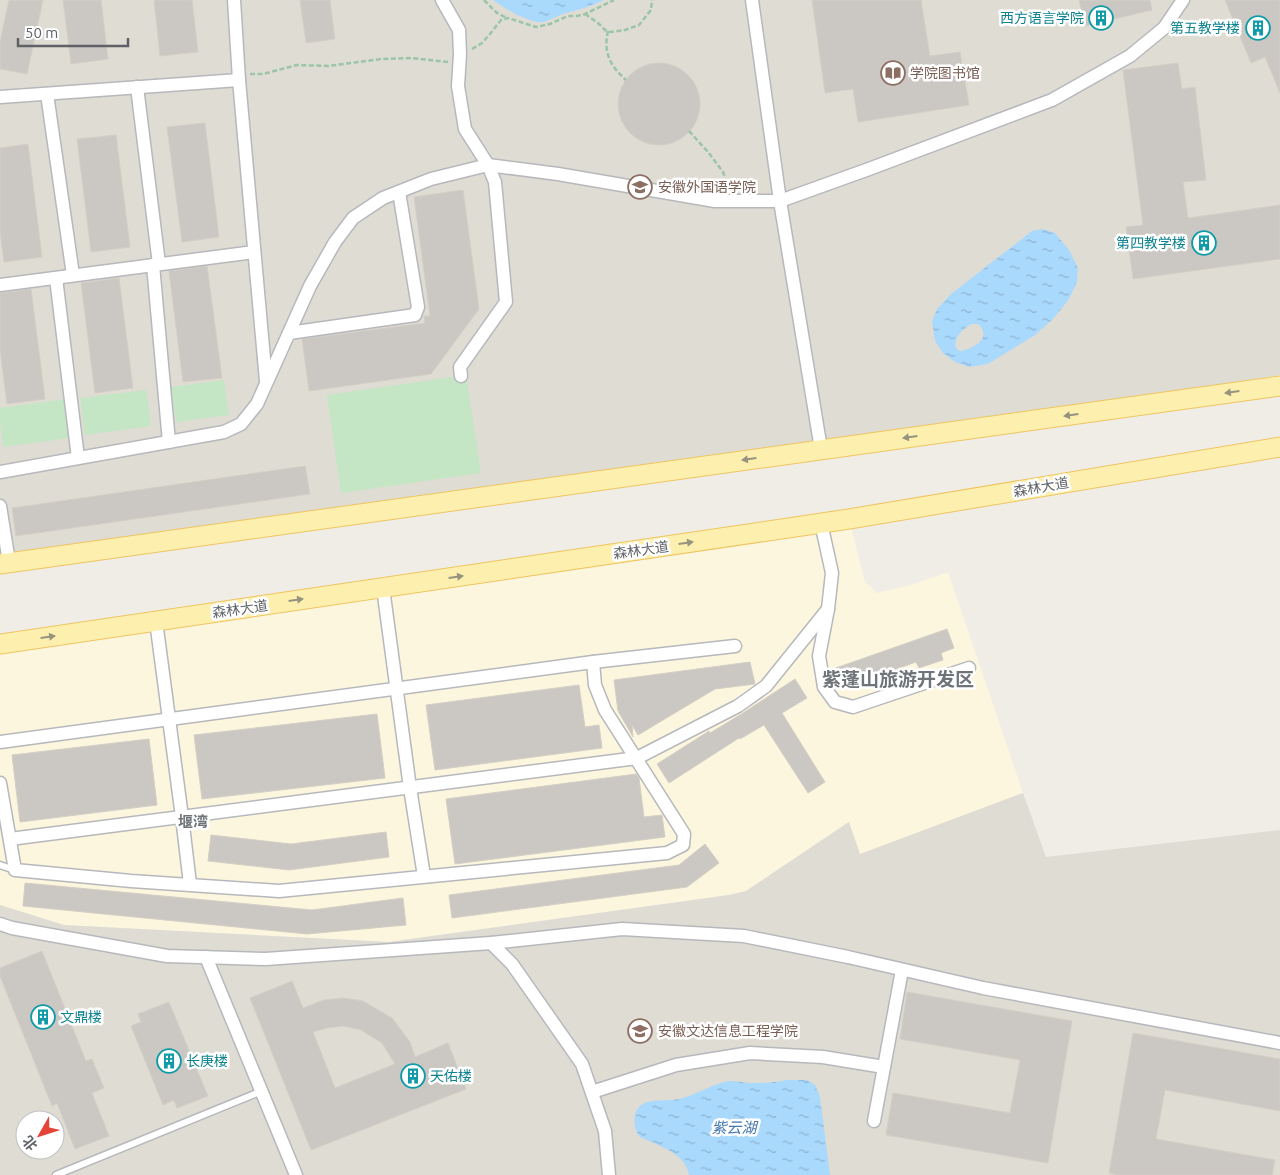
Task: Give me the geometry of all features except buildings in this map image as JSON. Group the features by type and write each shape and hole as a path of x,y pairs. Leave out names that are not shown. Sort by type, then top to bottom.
{"main road":[{"path":"4,563 1280,386"},
{"name":"森林大道","path":"0,644 821,523 1280,447"}],"street":[{"path":"234,0 238,77 266,384"},
{"path":"442,0 459,30 458,86 465,129 488,165 495,182 506,302 460,367 461,376"},
{"path":"752,0 780,201 821,449"},
{"path":"0,472 224,432 241,424 257,404 310,286 335,242 353,218 383,198 431,179 488,165 558,174 715,201 780,201 869,170 1052,100 1130,56 1164,28 1182,0"},
{"path":"0,97 136,88 238,77"},
{"path":"136,88 156,265 169,442"},
{"path":"47,94 73,275"},
{"path":"289,333 415,315 418,307 399,192"},
{"path":"0,285 254,252"},
{"path":"56,278 78,458"},
{"path":"0,506 4,563"},
{"path":"821,523 832,573 828,609 819,656 824,687 835,702 853,707 970,668"},
{"path":"383,588 424,876"},
{"path":"10,839 637,758 738,706 766,686 828,609"},
{"path":"156,621 190,884"},
{"path":"0,742 593,662 735,646"},
{"path":"0,783 15,870 279,891 667,853 683,844 684,834 605,710 595,686 593,662"},
{"path":"0,924 12,928 168,956 266,959 491,943 622,929 735,935 839,955 983,988 1280,1043"},
{"path":"491,943 512,964 582,1064 605,1131 609,1175"},
{"path":"206,957 296,1175"},
{"path":"874,1121 902,970"},
{"path":"592,1092 676,1065 750,1053 823,1058 884,1067"}],"lane":[{"path":"0,865 15,870"},
{"path":"56,1175 262,1092"}],"path":[{"path":"484,0 497,13 536,27 550,24 568,16 585,14 614,0"},
{"path":"585,14 610,32 626,30 639,24 651,10 652,0"},
{"path":"238,77 263,74 297,65 328,66 381,59 460,58 482,43 501,20 508,18"},
{"path":"608,31 605,42 609,59 619,74 626,80"},
{"path":"689,131 708,152 722,172 735,201"}],"shaded area":[{"name":"安徽外国语学院","path":"0,0 1280,0 1280,375 821,449 0,564"},
{"path":"849,519 865,582 877,593 914,584 948,572 1023,793 860,854 848,822 746,891 729,895 389,942 64,925 0,905 0,644"},
{"name":"安徽文达信息工程学院","path":"1023,793 1046,857 1280,830 1280,1175 0,1175 0,905 64,925 389,942 729,895 746,891 849,822 860,854"}],"green space":[{"path":"466,375 481,473 341,493 327,395"},
{"path":"224,380 229,415 176,422 171,387"},
{"path":"146,390 151,426 85,435 80,398"},
{"path":"65,399 70,438 3,447 0,408"}],"water":[{"path":"493,0 604,0 544,22 538,22 510,11"},
{"path":"1042,229 1055,233 1069,250 1078,268 1077,282 1069,299 1054,318 1035,335 988,364 969,367 955,362 943,353 935,341 932,321 937,309 951,294 1032,231","holes":["971,324 978,324 983,333 983,338 980,342 971,348 958,350 955,346 960,333"]},
{"name":"紫云湖","path":"807,1080 815,1085 820,1097 830,1175 689,1175 687,1167 677,1155 640,1137 636,1130 634,1121 636,1112 645,1103 679,1099 729,1081 759,1083"}],"place":[{"name":"西方语言学院","path":"1101,18"},
{"name":"第五教学楼","path":"1258,28"},
{"name":"学院图书馆","path":"893,73"},
{"name":"安徽外国语学院","path":"640,187"},
{"name":"第四教学楼","path":"1204,243"},
{"name":"文鼎楼","path":"43,1017"},
{"name":"安徽文达信息工程学院","path":"640,1031"},
{"name":"长庚楼","path":"169,1061"},
{"name":"天佑楼","path":"413,1076"}],"district":[{"name":"紫蓬山旅游开发区","path":"898,679"},
{"name":"堰湾","path":"193,822"}]}
